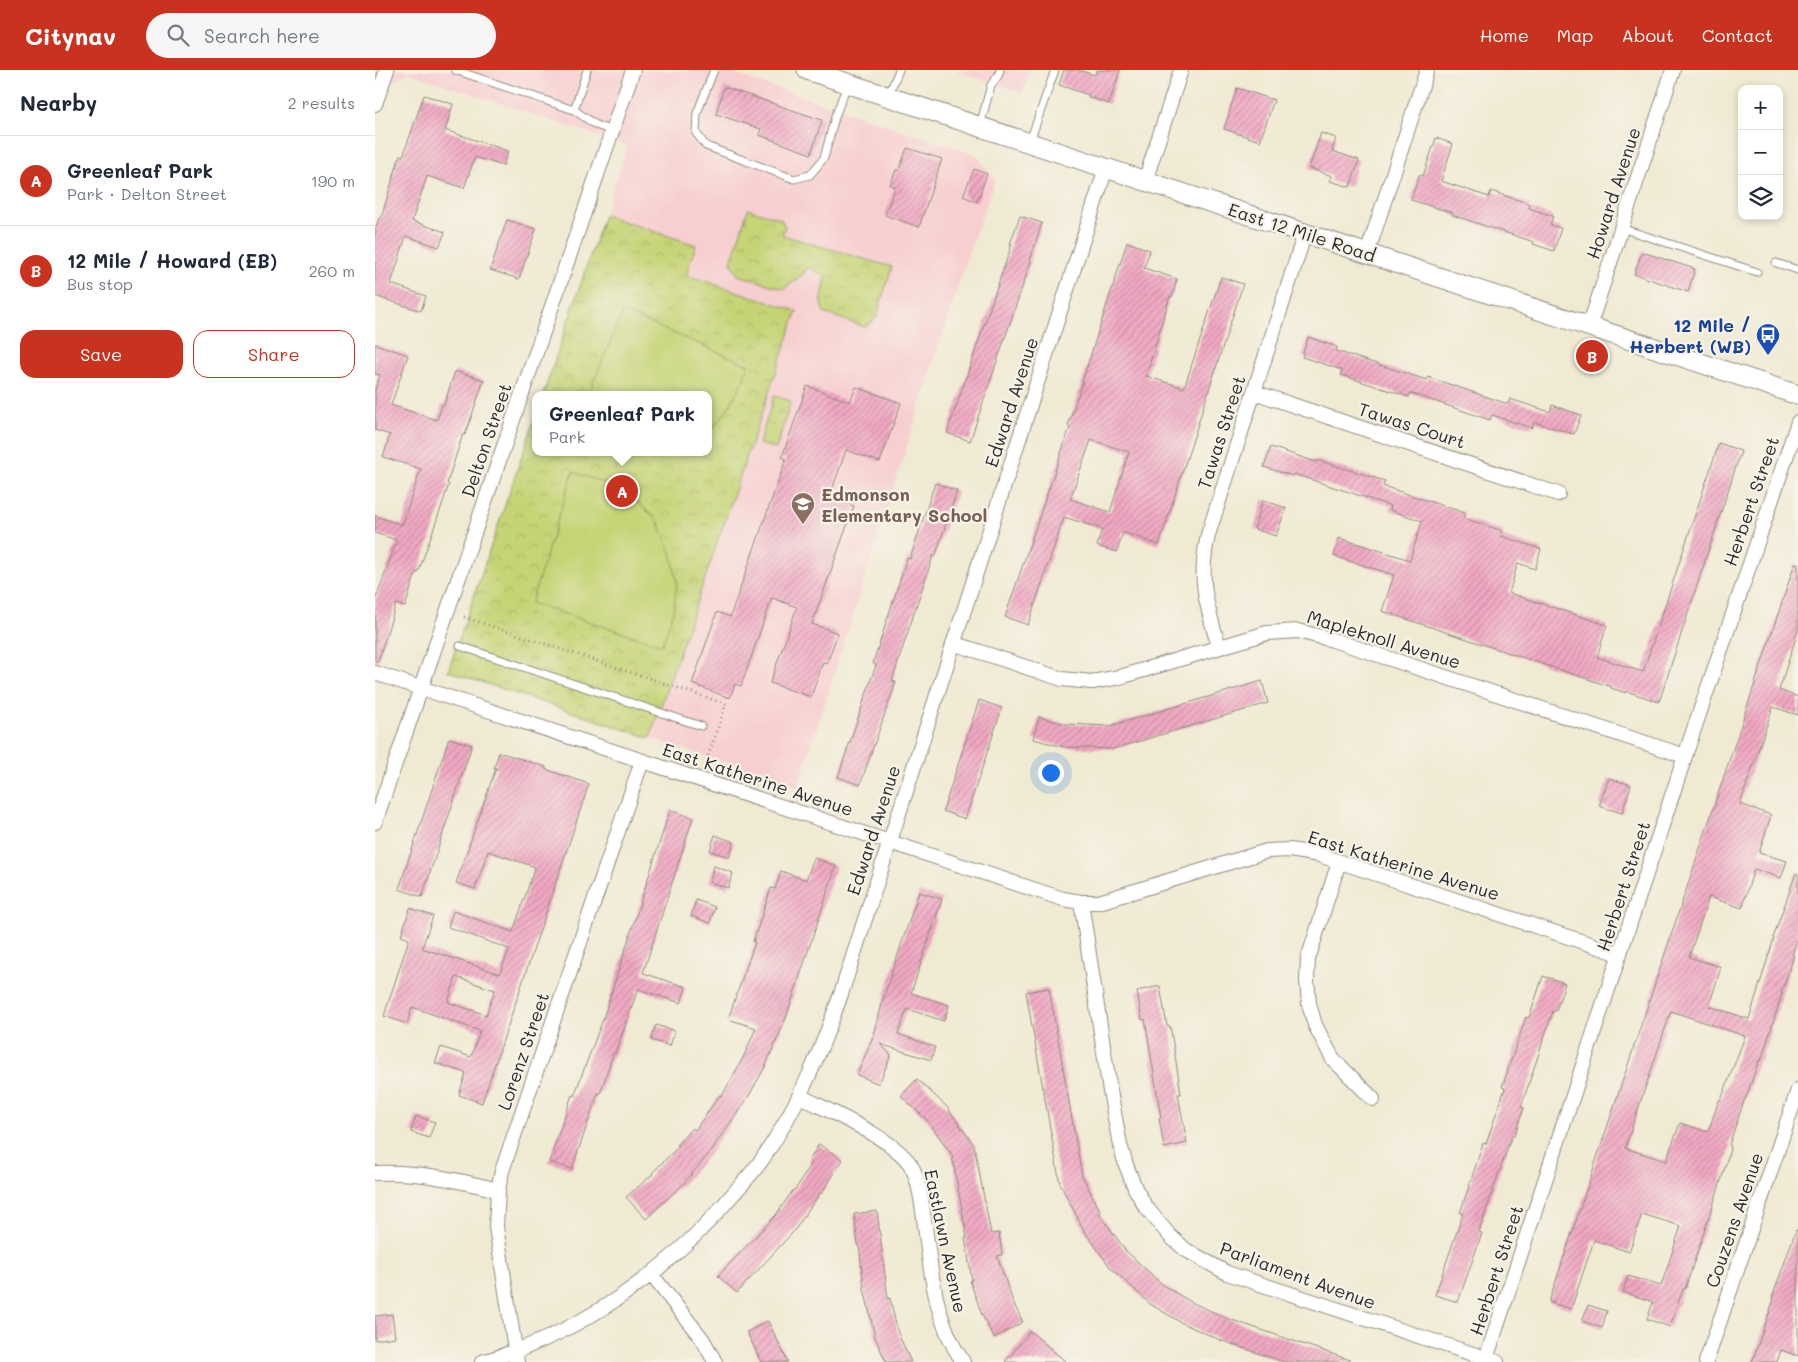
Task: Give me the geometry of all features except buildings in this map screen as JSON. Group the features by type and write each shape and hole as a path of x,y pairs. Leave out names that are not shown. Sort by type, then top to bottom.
{"main road":[{"name":"East 12 Mile Road","path":"807,70 1798,395"}],"street":[{"path":"375,104 387,70"},
{"name":"Delton Street","path":"375,822 633,70"},
{"path":"1145,181 1181,70"},
{"path":"1367,254 1427,70"},
{"name":"Howard Avenue","path":"1589,327 1673,70"},
{"name":"Edward Avenue","path":"483,1362 516,1357 623,1296 651,1274 702,1228 763,1159 800,1096 830,1026 1106,168"},
{"name":"Tawas Street","path":"1219,647 1203,591 1204,552 1305,233"},
{"name":"Tawas Court","path":"1254,392 1558,494"},
{"name":"Herbert Street","path":"1489,1361 1685,756 1798,422"},
{"name":"Mapleknoll Avenue","path":"953,643 1062,679 1093,682 1120,677 1267,633 1284,631 1313,634 1685,756"},
{"name":"East Katherine Avenue","path":"375,673 1063,899 1099,902 1267,852 1290,850 1307,852 1339,862 1620,954"},
{"name":"Lorenz Street","path":"516,1357 496,1228 498,1190 505,1161 642,761"},
{"path":"1339,862 1308,959 1309,1004 1315,1024 1333,1059 1373,1099"},
{"name":"Parliament Avenue","path":"1081,902 1120,1145 1135,1188 1156,1221 1186,1250 1227,1272 1489,1361"},
{"name":"Couzens Avenue","path":"1706,1362 1798,1090"},
{"name":"Eastlawn Avenue","path":"800,1096 875,1136 897,1150 909,1163 916,1175 920,1193 936,1304 948,1335 963,1362"},
{"path":"375,1173 429,1174 498,1190"},
{"path":"651,1274 703,1340 715,1362"}],"lane":[{"path":"455,70 574,110 595,125 612,131"},
{"path":"574,110 587,70"},
{"path":"714,70 697,113 696,133 706,146 794,179 810,175 823,158 835,117 848,84"},
{"path":"888,96 899,70"},
{"path":"980,127 991,85 1000,70"},
{"path":"1029,144 1055,70"},
{"path":"1621,228 1757,272"},
{"path":"1776,263 1798,270"},
{"path":"460,646 701,726"}],"path":[{"path":"464,617 726,704 707,759"}],"shaded area":[{"name":"Edmonson Elementary School","path":"375,70 722,70 977,155 995,180 967,258 798,787 650,738 796,311 686,275 696,245 604,215 628,146 409,73 375,90"},
{"path":"954,70 1030,70 1023,93"}],"green space":[{"path":"748,209 781,219 785,227 782,235 892,267 876,318 865,327 824,313 821,303 826,277 809,267 799,278 784,289 738,275 731,262"},
{"path":"604,215 696,245 686,275 797,311 650,738 448,671 532,427 532,456 712,456 712,391 544,391"},
{"path":"623,312 749,365 732,401 712,428 712,391 590,391"},
{"path":"774,396 791,401 776,449 759,444"},
{"path":"619,456 662,456 631,459"},
{"path":"573,472 604,483 635,500 658,521 671,552 677,582 673,613 662,645 531,603"}],"place":[{"name":"12 Mile / Howard (EB)","path":"1592,356"},
{"name":"12 Mile / Herbert (WB)","path":"1768,356"},
{"name":"Greenleaf Park","path":"622,491"},
{"name":"Edmonson Elementary School","path":"803,525"}]}
